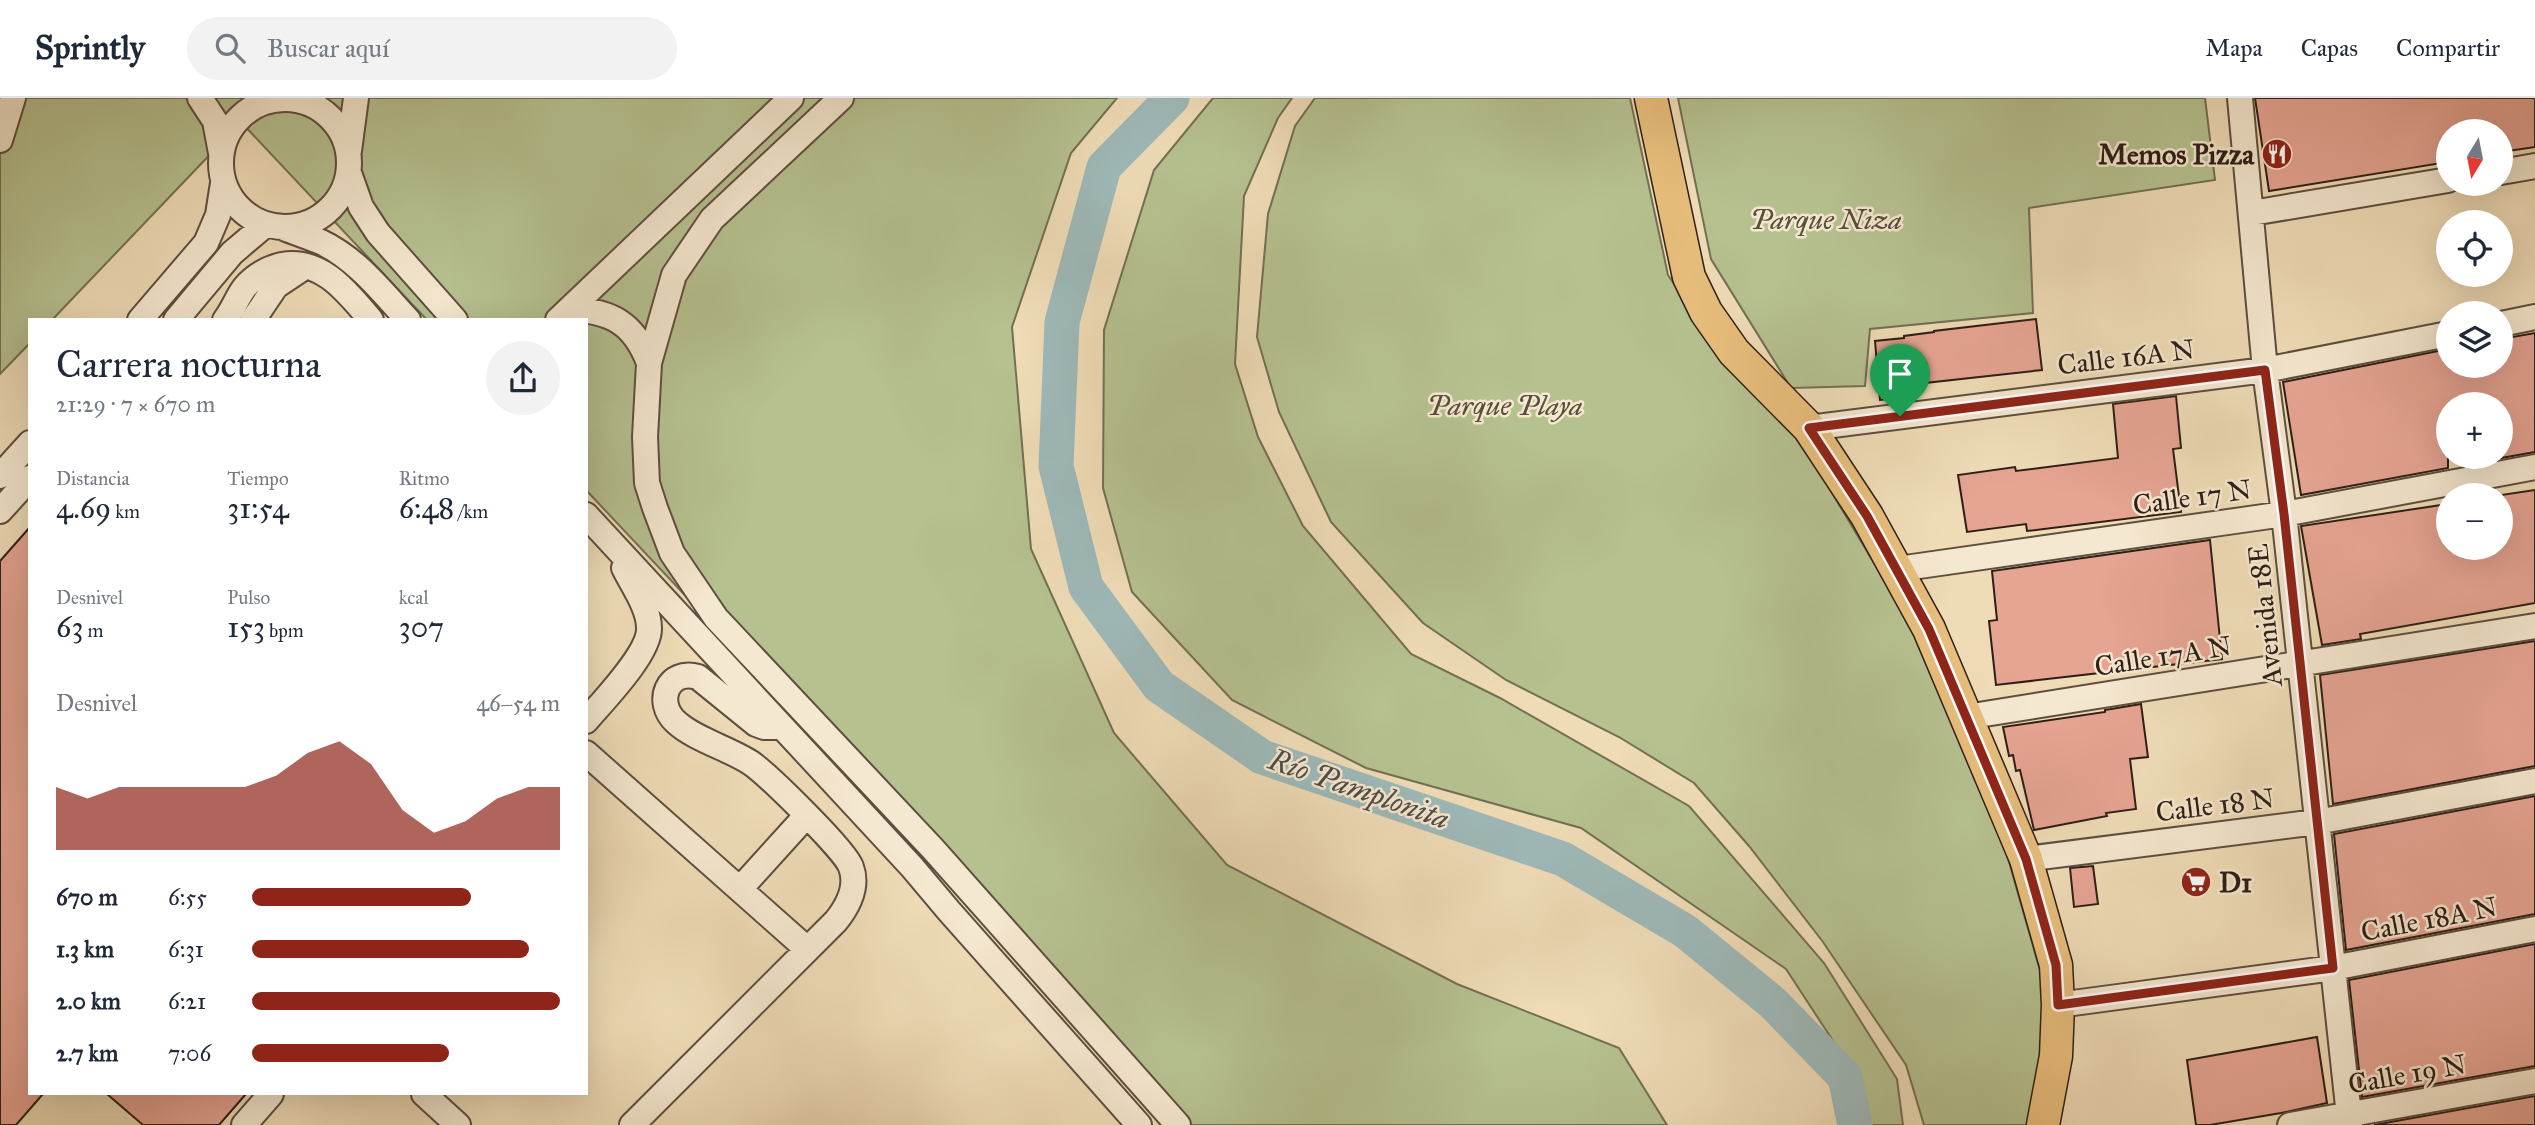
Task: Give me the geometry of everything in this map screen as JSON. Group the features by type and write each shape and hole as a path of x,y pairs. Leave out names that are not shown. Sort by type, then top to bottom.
{"main road":[{"path":"1651,98 1689,277 1706,312 1734,352 1809,428 1867,516 1929,629 2026,859 2056,965 2056,1056 2043,1125"}],"street":[{"path":"0,140 13,98"},
{"path":"200,98 215,121 221,153"},
{"path":"181,318 232,253 274,226 302,225 319,218 338,199 349,164 356,98"},
{"path":"564,315 791,98"},
{"path":"841,98 712,219 674,275 649,363 645,437 647,483 672,552 716,618 933,849 1178,1125"},
{"name":"Avenida 18E","path":"2240,98 2265,370 2284,514 2350,1120"},
{"path":"406,318 362,271 340,253 321,242 251,219 230,197 223,183 221,153 226,136 236,121 250,109 263,100 297,99 321,110 331,119 346,142 361,207 378,233 453,318"},
{"path":"2513,170 2535,166"},
{"path":"2252,213 2436,182"},
{"path":"142,318 206,243 218,215 223,183"},
{"path":"226,318 246,286 271,267 291,264 307,266 333,279 348,292 369,318"},
{"path":"254,318 276,286 307,266"},
{"path":"564,315 596,310 621,322 633,332 649,363"},
{"path":"2513,322 2535,317"},
{"name":"Calle 16A N","path":"1809,428 2265,370 2436,336"},
{"path":"0,476 28,445"},
{"name":"Calle 17 N","path":"1898,569 2284,514 2535,467"},
{"path":"0,511 28,480"},
{"path":"588,517 912,867 1139,1125"},
{"path":"588,719 631,668 645,645 649,628 642,605 611,543"},
{"name":"Calle 17A N","path":"1966,718 2535,626"},
{"path":"632,1125 842,912 853,887 851,867 847,859 780,787 752,764 677,723 664,701 666,690 670,682 679,677 698,677 757,724 764,727 782,727"},
{"path":"588,754 807,949"},
{"name":"Calle 18 N","path":"2026,859 2317,822 2535,782"},
{"path":"740,889 806,816"},
{"path":"912,867 926,869 932,864 935,857 933,849"},
{"path":"949,911 957,899 973,895"},
{"name":"Calle 18A N","path":"2058,1005 2333,968 2535,929"},
{"name":"Calle 19 N","path":"2290,1125 2350,1120 2535,1081"},
{"path":"244,1125 270,1095"},
{"path":"425,1095 458,1125"}],"green space":[{"path":"0,98 1117,98 1071,153 1012,327 1031,549 1114,733 1227,865 1457,984 1619,1048 1667,1125 1183,1125 588,492 588,318 425,318 241,122 54,318 28,318 28,345 0,374"},
{"path":"1213,98 1292,98 1278,118 1244,196 1235,364 1258,437 1303,526 1411,654 1500,698 1689,806 1824,963 1897,1079 1903,1125 1865,1125 1854,1073 1786,969 1581,828 1366,768 1232,700 1132,592 1103,488 1104,330 1154,170"},
{"name":"Parque Playa","path":"1315,98 1630,98 1668,275 1740,378 1804,446 1905,615 2005,848 2041,974 2046,1052 2031,1125 1924,1125 1906,1065 1823,942 1749,846 1694,783 1619,737 1506,680 1423,623 1331,522 1279,412 1257,337 1268,214 1295,126"},
{"name":"Parque Niza","path":"1678,98 2205,98 2215,180 2029,208 2033,313 1870,329 1865,386 1791,388 1711,259"}],"building":[{"path":"2255,98 2535,98 2535,147 2513,150 2513,119 2436,119 2436,164 2269,191"},
{"path":"2036,319 2042,370 1907,385 1908,397 1880,400 1875,341"},
{"path":"2535,333 2535,452 2513,456 2513,392 2436,392 2436,469 2443,469 2301,495 2283,382 2436,351 2436,378 2513,378 2513,337"},
{"path":"2176,396 2181,448 2173,449 2181,512 2027,531 2026,524 1967,532 1958,475 2015,467 2016,471 2118,458 2113,404"},
{"path":"2535,490 2535,603 2360,634 2361,639 2322,645 2301,526 2436,506 2436,560 2513,560 2513,493"},
{"path":"28,529 28,1095 42,1095 16,1125 0,1125 0,561"},
{"path":"2210,540 2222,659 1996,685 1989,621 1997,620 1992,571"},
{"path":"2535,641 2535,766 2333,804 2320,675"},
{"path":"2141,704 2148,757 2130,759 2136,809 2106,813 2107,816 2034,830 2020,770 2016,771 2013,755 2009,756 2003,727"},
{"path":"2535,796 2535,914 2346,950 2334,834"},
{"path":"2093,866 2098,904 2074,907 2070,868"},
{"path":"2535,944 2535,1066 2362,1097 2349,980"},
{"path":"2317,1037 2327,1103 2210,1125 2196,1125 2187,1060"},
{"path":"108,1095 245,1095 219,1125 143,1125"},
{"path":"2535,1096 2535,1125 2374,1125"}],"waterway":[{"name":"Río Pamplonita","path":"1172,98 1104,167 1062,322 1056,466 1086,587 1159,686 1262,757 1563,859 1685,931 1773,1003 1845,1077 1855,1125"}],"place":[{"name":"Memos Pizza","path":"2277,154"},
{"name":"D1","path":"2196,882"}],"route":[{"path":"2265,370 2284,514 2333,968 2058,1005 2056,965 2026,859 1929,629 1867,516 1809,428 1900,416 2265,370"}]}
